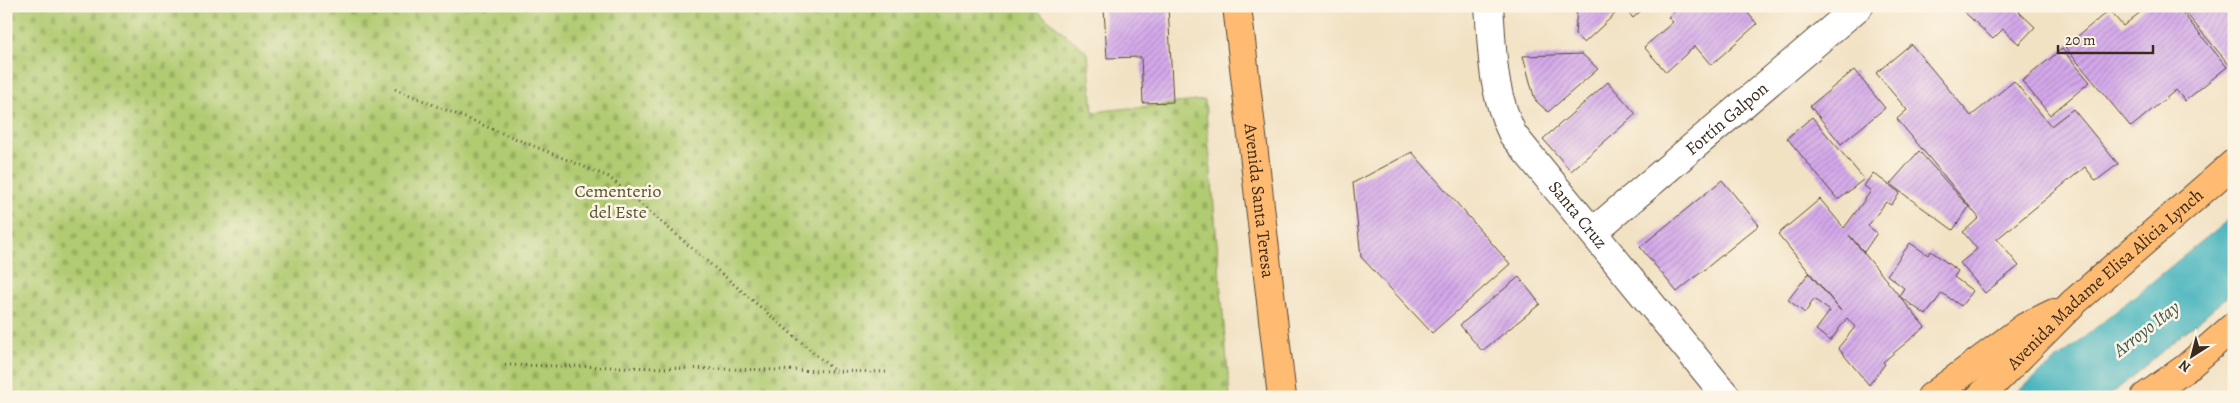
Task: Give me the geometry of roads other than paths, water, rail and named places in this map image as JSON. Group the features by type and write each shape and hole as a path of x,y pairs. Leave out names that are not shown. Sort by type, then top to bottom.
{"main road":[{"name":"Avenida Santa Teresa","path":"1237,6 1282,397"},
{"name":"Avenida Madame Elisa Alicia Lynch","path":"1980,397 2073,303 2234,163"},
{"path":"1931,397 2025,327 2073,303"},
{"path":"2145,397 2186,368 2234,326"},
{"path":"2170,397 2186,368"}],"street":[{"name":"Santa Cruz","path":"1489,6 1494,85 1503,114 1513,135 1727,397"},
{"name":"Fortín Galpon","path":"1594,232 1859,6"}],"water":[{"name":"Arroyo Itay","path":"2234,215 2234,291 2108,397 2011,397"}],"park label":[{"name":"Cementerio del Este","path":"618,201"}]}
